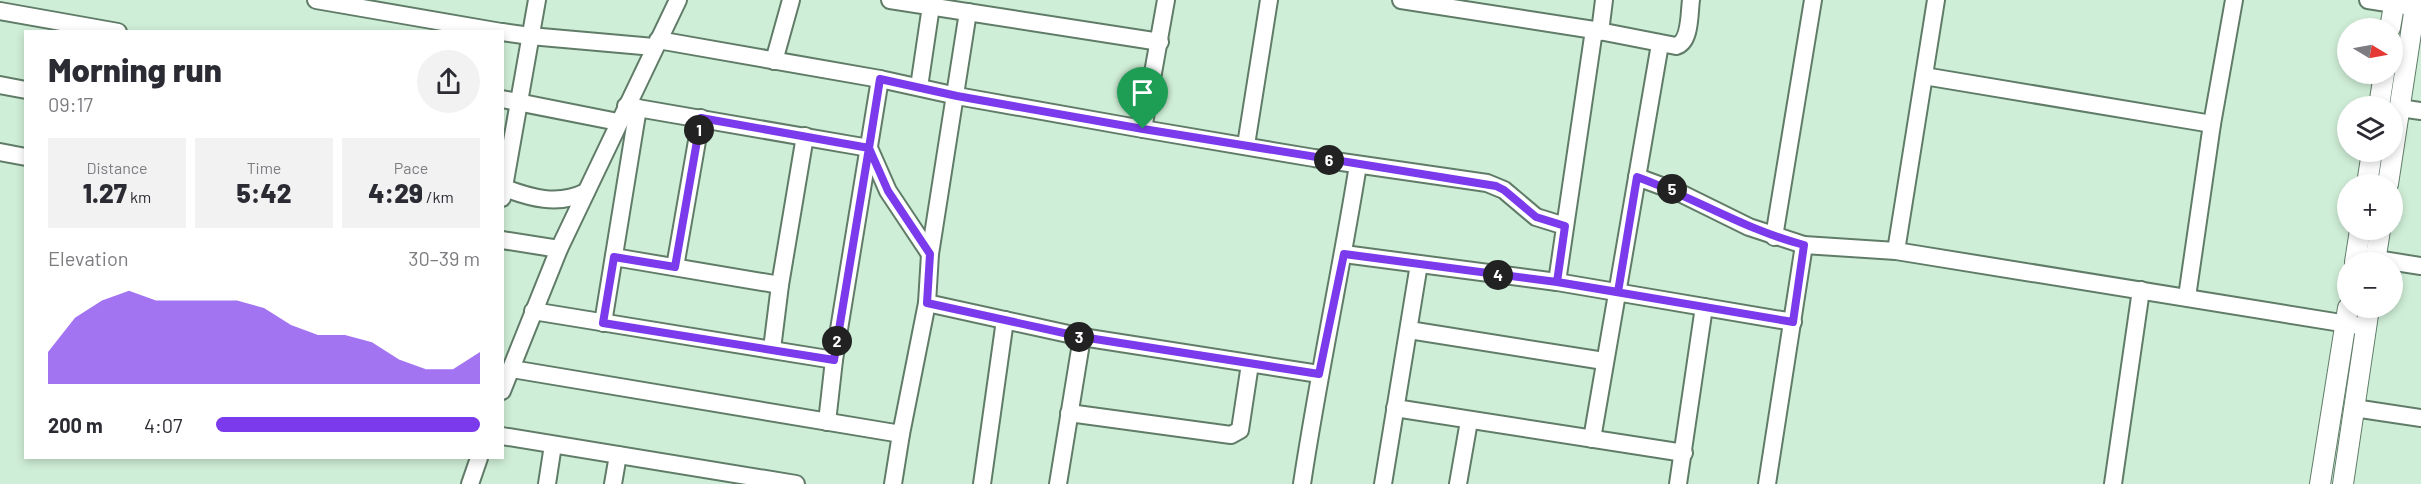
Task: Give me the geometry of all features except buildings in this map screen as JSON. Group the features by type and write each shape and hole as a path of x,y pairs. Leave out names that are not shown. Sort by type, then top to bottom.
{"street":[{"path":"316,0 490,30"},
{"path":"537,0 504,191 544,199 570,198 586,192"},
{"path":"603,323 614,257 632,107 656,44 678,0"},
{"path":"774,61 790,0"},
{"path":"890,0 941,5 968,12 1160,42"},
{"path":"1143,129 1166,0"},
{"path":"1246,145 1269,0"},
{"path":"1401,0 1676,46 1686,39 1690,0"},
{"path":"1557,282 1597,31 1604,0"},
{"path":"1774,237 1814,0"},
{"path":"1896,251 1936,0"},
{"path":"2187,297 2212,124 2234,0"},
{"path":"2368,0 2416,4 2402,96"},
{"path":"2392,18 2395,2"},
{"path":"919,87 941,5"},
{"path":"0,11 107,30"},
{"path":"893,484 900,434 927,303 930,254 957,96 968,12"},
{"path":"504,32 656,44 774,61 1143,129 1358,165 1487,183 1504,190 1536,217 1565,226"},
{"path":"1592,439 1660,44"},
{"path":"1924,76 2212,124"},
{"path":"826,422 880,79"},
{"path":"0,85 24,90"},
{"path":"504,99 618,122"},
{"path":"632,107 869,148"},
{"path":"504,387 559,249 618,122 632,107"},
{"path":"2403,108 2421,111"},
{"path":"675,267 701,118"},
{"path":"772,349 780,285 805,136"},
{"path":"869,148 888,191 930,254"},
{"path":"0,152 24,157"},
{"path":"1302,484 1319,374 1344,254 1358,165"},
{"path":"1637,177 1678,192 1774,237 1804,245 1896,251 2187,297 2337,314"},
{"path":"504,240 559,249"},
{"path":"1767,484 1804,245"},
{"path":"1344,254 1557,282 1793,322"},
{"path":"614,257 780,285"},
{"path":"1383,484 1419,264"},
{"path":"2403,264 2421,266"},
{"path":"2113,484 2141,290"},
{"path":"927,303 1082,337 1319,374"},
{"path":"1678,484 1704,307"},
{"path":"533,310 834,360"},
{"path":"2320,484 2347,318"},
{"path":"2343,484 2368,318"},
{"path":"982,484 1005,320"},
{"path":"1409,330 1604,361"},
{"path":"1058,484 1082,337"},
{"path":"1069,413 1231,435 1240,430 1251,364"},
{"path":"512,369 900,434"},
{"path":"1395,408 1684,453"},
{"path":"2354,408 2421,418"},
{"path":"1458,484 1469,421"},
{"path":"504,436 796,484"},
{"path":"547,484 553,445"},
{"path":"613,484 618,455"},
{"path":"470,484 479,459"}],"route":[{"path":"1143,129 957,96 880,79 869,148 701,118 675,267 614,257 603,323 834,360 869,148 888,191 930,254 927,303 1082,337 1319,374 1344,254 1557,282 1793,322 1804,245 1749,227 1678,192 1637,177 1618,292 1557,282 1565,226 1536,217 1496,186 1143,129"}]}
